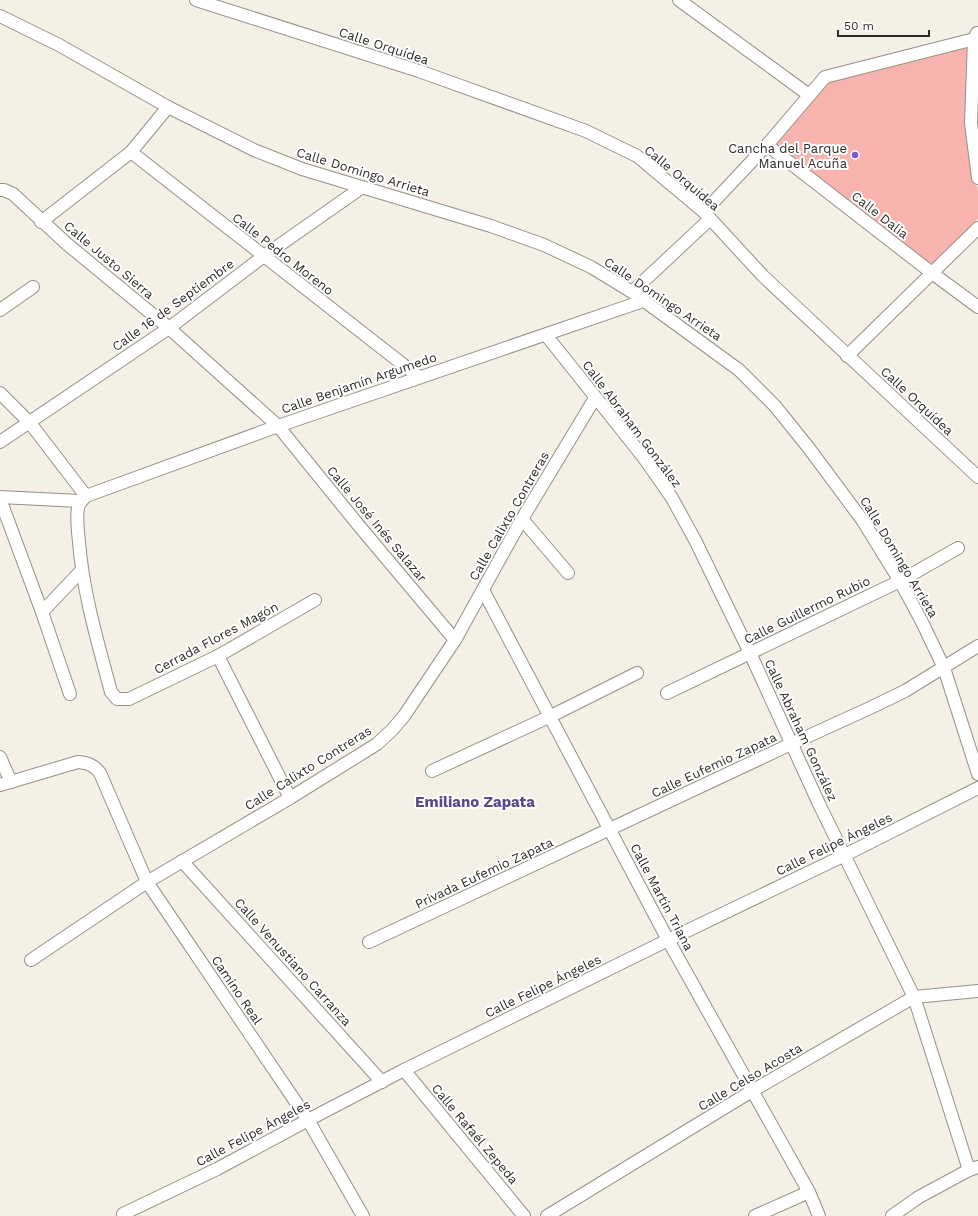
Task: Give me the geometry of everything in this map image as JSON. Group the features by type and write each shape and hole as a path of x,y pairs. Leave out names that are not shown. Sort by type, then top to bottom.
{"street":[{"name":"Calle Orquídea","path":"196,0 419,71 586,131 637,156 706,218 763,276 847,356 978,477"},
{"path":"679,0 809,95"},
{"name":"Calle Domingo Arrieta","path":"0,16 59,45 168,107 254,150 302,169 361,188 491,226 544,245 591,267 632,292 739,370 775,406 863,521 900,581 944,668 978,774"},
{"path":"632,292 688,240 825,77 977,36 971,123 978,178"},
{"path":"41,222 131,152 168,107"},
{"name":"Calle Dalia","path":"767,145 978,307"},
{"name":"Calle Pedro Moreno","path":"131,152 419,377"},
{"name":"Calle 16 de Septiembre","path":"0,442 169,328 264,256 361,188"},
{"name":"Calle Justo Sierra","path":"0,190 13,194 41,222 169,328 278,426"},
{"path":"847,356 978,228"},
{"path":"0,310 33,287"},
{"name":"Calle Benjamín Argumedo","path":"83,498 278,426 643,301"},
{"name":"Calle Abraham González","path":"546,335 644,458 672,498 696,542 750,653 791,744 914,997 974,1168"},
{"path":"0,393 30,423 83,498"},
{"name":"Calle Calixto Contreras","path":"31,960 147,882 290,798 377,744 392,730 404,716 455,640 522,519 595,398"},
{"name":"Calle José Inés Salazar","path":"278,426 455,640"},
{"path":"70,694 42,612 0,498 83,498"},
{"path":"42,612 81,571 77,518 78,508 83,498"},
{"path":"522,519 568,573"},
{"name":"Calle Guillermo Rubio","path":"667,693 900,581 958,548"},
{"name":"Cerrada Flores Magón","path":"81,571 111,692 117,699 129,699 218,656 315,600"},
{"name":"Calle Martín Triana","path":"483,590 551,716 668,940 809,1192 819,1216"},
{"name":"Calle Eufemio Zapata","path":"610,829 791,744 872,708 905,691 978,646"},
{"path":"218,656 290,798"},
{"path":"432,771 637,674"},
{"path":"0,757 6,783"},
{"name":"Camino Real","path":"6,783 78,762 88,763 95,766 100,773 147,882 308,1120 363,1216"},
{"name":"Calle Felipe Ángeles","path":"123,1214 217,1169 404,1070 845,855 978,788"},
{"name":"Privada Eufemio Zapata","path":"369,942 610,829"},
{"name":"Calle Venustiano Carranza","path":"182,861 382,1082"},
{"name":"Calle Celso Acosta","path":"547,1216 752,1091 914,997 978,991"},
{"name":"Calle Rafaél Zepeda","path":"404,1070 524,1216"},
{"path":"892,1216 919,1197 974,1168"},
{"path":"755,1216 809,1192"}],"shaded area":[{"path":"969,45 973,172 978,190 978,219 931,267 773,144 827,81"}],"place":[{"name":"Cancha del Parque Manuel Acuña","path":"855,155"}],"district":[{"name":"Emiliano Zapata","path":"475,802"}]}
